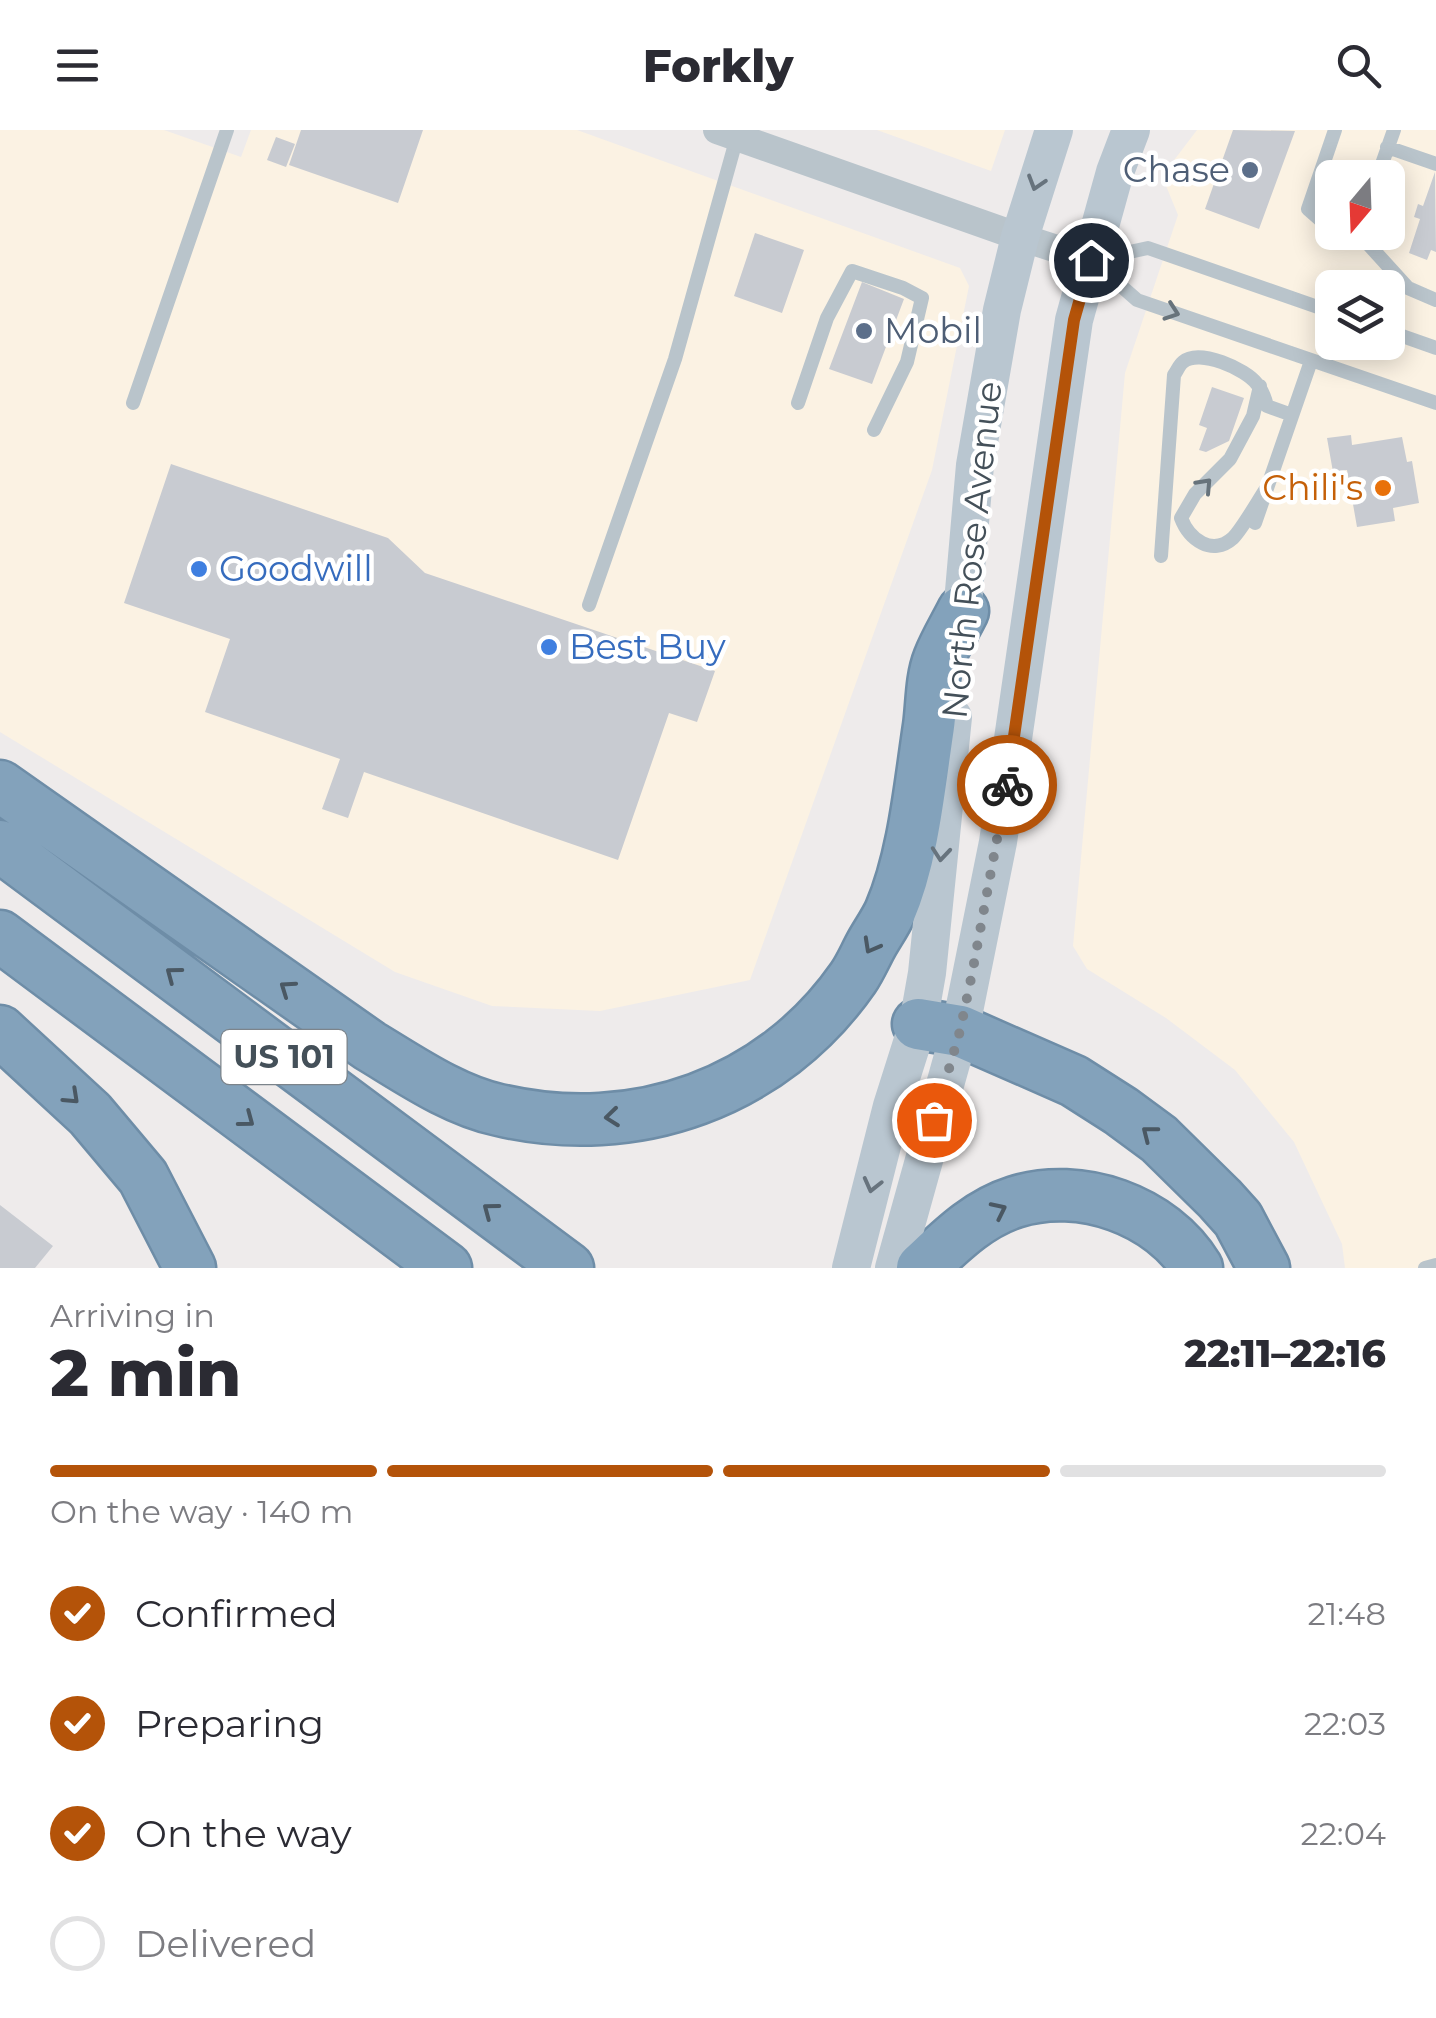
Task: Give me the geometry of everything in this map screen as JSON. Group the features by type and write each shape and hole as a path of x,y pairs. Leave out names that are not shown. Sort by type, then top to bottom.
{"highway":[{"path":"0,786 370,1046 454,1093 496,1110 543,1118 599,1119 658,1112 712,1096 768,1064 812,1027 853,978 890,914 908,856 938,662 963,611"},
{"name":"US 101","path":"0,846 568,1268"},
{"name":"US 101","path":"0,936 446,1268"},
{"path":"939,1028 1074,1082 1159,1139 1238,1219 1264,1268"},
{"path":"0,1031 90,1114 143,1177 190,1268"},
{"path":"922,1268 974,1222 1015,1202 1046,1197 1106,1200 1156,1224 1190,1255 1197,1268"}],"main road":[{"name":"North Rose Avenue","path":"851,1268 892,1106 939,1028 928,973 975,466 1002,310 1054,130"},
{"name":"North Rose Avenue","path":"894,1268 939,1028 998,842 1074,320 1115,172 1131,130"}],"street":[{"path":"727,134 1091,260"}],"lane":[{"path":"133,403 227,130"},
{"path":"1325,160 1335,130"},
{"path":"1383,160 1394,130"},
{"path":"589,605 674,359 727,134"},
{"path":"1387,147 1436,164"},
{"path":"1315,189 1308,209 1315,215"},
{"path":"1091,260 1148,248 1315,306"},
{"path":"1373,250 1408,288 1436,300"},
{"path":"1091,260 1137,300 1436,403"},
{"path":"798,403 827,318 852,270 903,288 922,298 907,362 874,430"},
{"path":"1405,337 1436,348"},
{"path":"1161,556 1174,375 1185,360 1195,356 1210,358 1246,373 1260,386 1267,406 1292,415"},
{"path":"1255,523 1311,361"},
{"path":"1260,386 1252,416 1230,458 1196,494 1181,518 1192,538 1218,546 1232,538 1266,490"},
{"path":"1425,1268 1436,1265"}],"shaded area":[{"path":"0,130 164,130 241,157 251,130 577,130 960,268 969,286 932,470 750,980 600,1011 492,1006 395,972 0,732"},
{"path":"877,130 1005,130 991,171"},
{"path":"1197,130 1436,130 1436,1268 1345,1268 1342,1244 1294,1142 1235,1070 1166,1018 1087,969 1073,946 1125,373 1178,215 1162,176"}],"building":[{"path":"301,130 423,130 398,203 289,165"},
{"name":"Chase","path":"1233,130 1295,131 1259,229 1205,209"},
{"path":"276,137 295,144 286,167 267,160"},
{"path":"1435,172 1436,252 1431,250 1427,260 1409,253 1420,219 1414,217 1418,204 1423,206"},
{"path":"755,233 804,250 782,313 734,296"},
{"path":"862,282 904,299 872,384 829,369"},
{"path":"1212,387 1244,398 1229,441 1206,452 1199,450 1207,428 1199,425"},
{"name":"Chili's","path":"1351,435 1352,445 1402,437 1407,462 1412,461 1419,503 1393,508 1395,521 1357,527 1347,470 1333,472 1327,438"},
{"path":"171,464 388,538 425,573 715,671 697,722 669,713 618,860 364,772 348,818 322,809 340,759 205,712 230,639 124,603"},
{"path":"0,1205 53,1246 35,1268 0,1268"}],"way so far":[{"path":"934,1120 960,1031 1007,785"}],"place":[{"name":"Chase","path":"1250,170"},
{"name":"Mobil","path":"864,331"},
{"name":"Chili's","path":"1383,488"},
{"name":"Goodwill","path":"199,569"},
{"name":"Best Buy","path":"549,647"}],"route":[{"path":"1007,785 1074,320 1091,260"}]}
